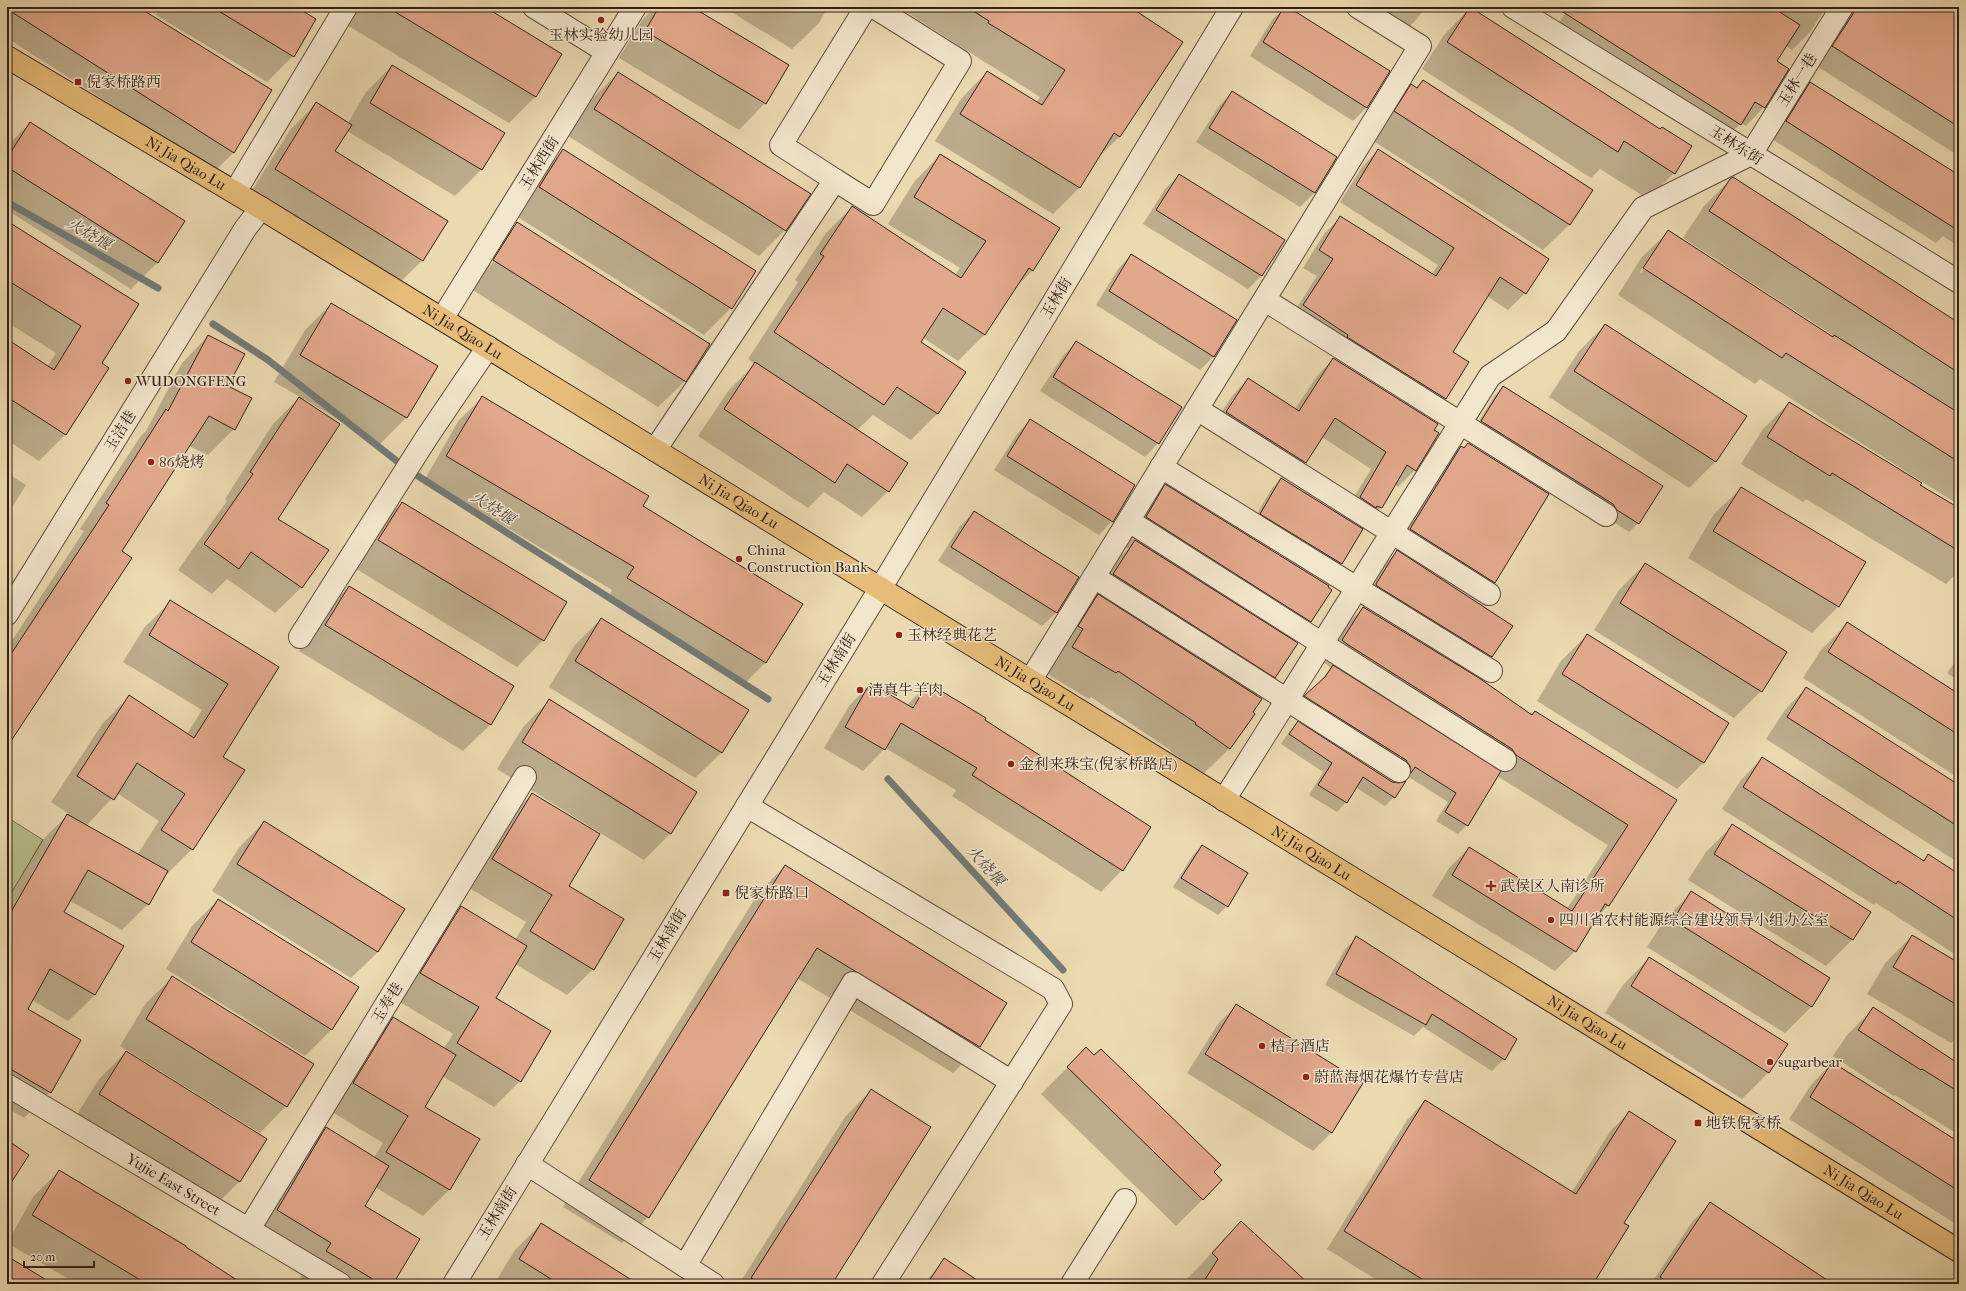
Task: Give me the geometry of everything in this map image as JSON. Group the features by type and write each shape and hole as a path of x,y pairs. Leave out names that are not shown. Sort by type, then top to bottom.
{"main road":[{"name":"Ni Jia Qiao Lu","path":"7,57 236,192 1959,1251"}],"street":[{"path":"236,192 346,7"},
{"path":"534,7 607,52"},
{"name":"玉林西街","path":"442,319 635,7"},
{"path":"866,7 781,145 873,204 960,61 874,7"},
{"path":"1030,681 1420,46 1358,7"},
{"name":"玉林东街","path":"1513,7 1543,15 1751,154 1959,282"},
{"name":"玉林一巷","path":"1751,154 1842,7"},
{"name":"玉林街","path":"880,589 1223,10"},
{"path":"1224,800 1490,376 1556,331 1643,208 1751,154"},
{"path":"655,450 835,180"},
{"name":"玉洁巷","path":"7,614 241,236 261,208"},
{"path":"1265,300 1606,515"},
{"path":"300,637 427,437 488,347"},
{"path":"1197,409 1489,594"},
{"path":"1162,467 1491,671"},
{"path":"1129,521 1505,760"},
{"path":"1094,577 1399,771"},
{"name":"玉林南街","path":"454,1284 880,589"},
{"name":"玉寿巷","path":"249,1229 525,777"},
{"path":"747,806 1053,989 1061,1004 883,1284"},
{"path":"685,1266 853,983 1012,1082"},
{"name":"Yujie East Street","path":"7,1084 340,1284"},
{"path":"527,1164 713,1284"},
{"path":"1072,1284 1125,1200"}],"green space":[{"path":"7,817 43,840 7,900"}],"building":[{"path":"7,7 138,7 272,90 234,153 7,9"},
{"path":"212,7 296,7 316,19 294,57"},
{"path":"387,7 485,7 562,54 536,97"},
{"path":"659,7 692,7 789,65 766,104 645,31"},
{"path":"967,7 1130,7 1183,42 1120,137 1114,133 1080,188 960,114 987,71 1042,105 1065,70 988,23 989,21"},
{"path":"1284,7 1288,7 1390,71 1367,108 1263,42"},
{"path":"1470,7 1660,129 1662,127 1692,146 1675,174 1624,141 1618,152 1447,42"},
{"path":"1555,7 1772,7 1800,25 1777,61 1789,69 1765,108 1755,102 1741,125"},
{"path":"1854,7 1959,7 1959,127 1832,46 1853,14"},
{"path":"392,65 505,133 482,170 370,103"},
{"path":"618,72 811,194 786,231 594,109"},
{"path":"1423,80 1593,190 1570,225 1394,111 1411,84 1417,88"},
{"path":"1810,82 1959,175 1959,231 1786,121"},
{"path":"1232,91 1337,157 1315,193 1209,128"},
{"path":"316,102 352,125 335,151 448,221 423,261 275,169"},
{"path":"30,122 185,221 158,263 7,167 7,158"},
{"path":"563,149 756,271 732,309 539,187"},
{"path":"1378,149 1549,259 1526,294 1500,277 1453,352 1469,362 1446,399 1347,337 1348,335 1303,305 1333,259 1319,250 1340,216 1436,276 1454,248 1356,185"},
{"path":"940,154 1060,228 1033,271 1029,268 985,335 943,308 921,342 966,372 938,414 897,387 884,405 774,332 824,256 820,254 852,206 961,278 986,241 914,197"},
{"path":"1179,174 1285,240 1262,276 1156,210"},
{"path":"1733,177 1959,323 1959,373 1709,211 1730,179"},
{"path":"7,221 139,304 102,363 109,368 66,435 7,397 7,339 54,370 81,326 7,280"},
{"path":"517,222 710,344 686,382 493,260"},
{"path":"1668,230 1833,337 1834,335 1959,413 1959,462 1786,353 1782,358 1643,268"},
{"path":"1131,254 1237,320 1214,357 1109,291"},
{"path":"331,303 438,366 407,418 300,355"},
{"path":"1605,324 1747,416 1716,462 1574,371"},
{"path":"208,335 245,354 228,386 252,398 235,430 209,416 122,551 132,558 7,747 7,660 109,505 106,503 166,409 168,411"},
{"path":"1076,341 1182,407 1159,444 1053,377"},
{"path":"1333,358 1438,424 1434,430 1439,433 1416,471 1407,465 1382,508 1377,506 1376,508 1360,497 1386,452 1335,418 1306,463 1226,412 1248,378 1299,411"},
{"path":"755,362 908,463 889,492 847,464 835,483 724,409"},
{"path":"1503,386 1663,486 1639,524 1617,510 1613,504 1481,421"},
{"path":"482,396 649,496 643,506 803,604 766,663 627,578 634,567 446,456"},
{"path":"299,397 340,424 278,519 329,550 302,588 251,552 239,569 204,544 253,474 250,472"},
{"path":"1789,402 1922,483 1920,485 1959,508 1959,551 1832,473 1830,476 1767,437"},
{"path":"1030,419 1135,485 1113,522 1007,456"},
{"path":"1468,443 1549,494 1495,583 1410,529 1461,446 1464,448"},
{"path":"1281,478 1363,529 1342,564 1260,514"},
{"path":"1165,484 1329,586 1328,587 1332,590 1311,622 1146,517"},
{"path":"1741,487 1866,562 1839,607 1713,531"},
{"path":"402,502 567,602 544,641 378,540"},
{"path":"974,511 1079,577 1057,613 951,547"},
{"path":"1135,540 1298,643 1275,678 1113,574"},
{"path":"1397,550 1513,626 1492,657 1377,586 1376,584"},
{"path":"1645,563 1787,652 1762,692 1620,603"},
{"path":"349,586 514,686 491,725 325,625"},
{"path":"1098,594 1262,699 1253,712 1255,714 1230,749 1195,724 1196,723 1118,671 1116,673 1072,647 1083,629 1078,626"},
{"path":"170,600 279,667 223,757 245,770 193,850 161,830 185,794 137,763 114,800 77,776 129,695 194,738 228,684 149,635"},
{"path":"1363,607 1479,678 1532,715 1535,711 1677,800 1609,906 1605,904 1576,952 1452,875 1469,847 1572,911 1628,825 1516,755 1512,749 1342,640"},
{"path":"601,618 749,710 722,753 575,661"},
{"path":"1847,622 1959,694 1959,735 1828,652"},
{"path":"1587,634 1729,723 1704,763 1562,674"},
{"path":"1333,665 1501,771 1468,826 1445,812 1456,793 1415,767 1411,773 1410,766 1406,760 1304,696 1325,677"},
{"path":"870,683 913,708 928,683 986,718 985,720 1151,827 1123,871 972,775 977,768 901,723 885,750 845,727"},
{"path":"1806,687 1959,785 1959,827 1787,717"},
{"path":"549,699 697,792 671,834 522,742"},
{"path":"1298,721 1392,782 1399,783 1406,781 1395,798 1363,777 1347,803 1318,785 1332,763 1289,734"},
{"path":"1762,757 1924,861 1928,854 1959,874 1959,921 1898,881 1896,884 1743,787"},
{"path":"532,793 600,834 569,886 624,919 594,970 530,931 552,895 492,859"},
{"path":"67,814 168,871 149,905 88,870 64,912 124,946 95,995 50,969 28,1009 81,1040 51,1093 7,1067 7,919"},
{"path":"264,821 405,909 378,952 237,864"},
{"path":"1732,824 1871,912 1853,940 1714,854"},
{"path":"1202,845 1248,873 1228,907 1181,878"},
{"path":"785,865 1007,1003 980,1047 817,948 649,1218 589,1180"},
{"path":"1691,891 1830,978 1812,1007 1673,920"},
{"path":"218,899 359,987 332,1030 191,942"},
{"path":"461,906 527,946 496,998 551,1031 521,1082 457,1043 479,1007 420,973"},
{"path":"1912,935 1959,963 1959,1006 1893,967"},
{"path":"1356,936 1517,1039 1505,1060 1432,1014 1426,1025 1336,974"},
{"path":"1649,957 1788,1044 1769,1073 1631,986"},
{"path":"172,976 314,1064 287,1107 146,1019"},
{"path":"1236,1004 1363,1083 1332,1133 1205,1054"},
{"path":"1873,1007 1959,1064 1959,1092 1858,1030"},
{"path":"393,1017 456,1055 425,1107 480,1139 450,1190 386,1152 408,1116 353,1083"},
{"path":"1086,1047 1094,1055 1101,1049 1221,1165 1214,1172 1222,1180 1203,1200 1067,1067"},
{"path":"126,1051 267,1139 240,1182 99,1094"},
{"path":"1832,1062 1959,1142 1959,1191 1810,1097"},
{"path":"871,1089 931,1127 832,1284 761,1284 751,1278"},
{"path":"1425,1100 1576,1194 1629,1111 1676,1141 1624,1223 1629,1226 1593,1284 1430,1284 1344,1231"},
{"path":"326,1127 389,1166 365,1206 420,1239 393,1284 381,1284 326,1251 331,1243 277,1210"},
{"path":"7,1140 29,1155 7,1189"},
{"path":"59,1170 186,1246 243,1284 147,1284 32,1215"},
{"path":"1710,1202 1833,1284 1671,1284 1660,1277"},
{"path":"1241,1221 1309,1284 1202,1284 1218,1259 1212,1253"},
{"path":"541,1223 638,1284 559,1284 519,1259"},
{"path":"7,1256 53,1284 7,1284"},
{"path":"944,1258 983,1284 927,1284"}],"waterway":[{"name":"火烧堰","path":"7,202 158,288"},
{"name":"火烧堰","path":"213,324 268,360 407,469 768,699"},
{"name":"火烧堰","path":"888,779 1063,970"}],"place":[{"name":"玉林实验幼儿园","path":"601,20"},
{"name":"倪家桥路西","path":"78,82"},
{"name":"WUDONGFENG","path":"128,381"},
{"name":"86烧烤","path":"151,462"},
{"name":"China Construction Bank","path":"739,559"},
{"name":"玉林经典花艺","path":"899,635"},
{"name":"清真牛羊肉","path":"860,690"},
{"name":"金利来珠宝(倪家桥路店)","path":"1011,764"},
{"name":"武侯区人南诊所","path":"1491,886"},
{"name":"倪家桥路口","path":"726,893"},
{"name":"四川省农村能源综合建设领导小组办公室","path":"1551,920"},
{"name":"桔子酒店","path":"1262,1046"},
{"name":"sugarbear","path":"1770,1062"},
{"name":"蔚蓝海烟花爆竹专营店","path":"1306,1077"},
{"name":"地铁倪家桥","path":"1698,1123"}]}
